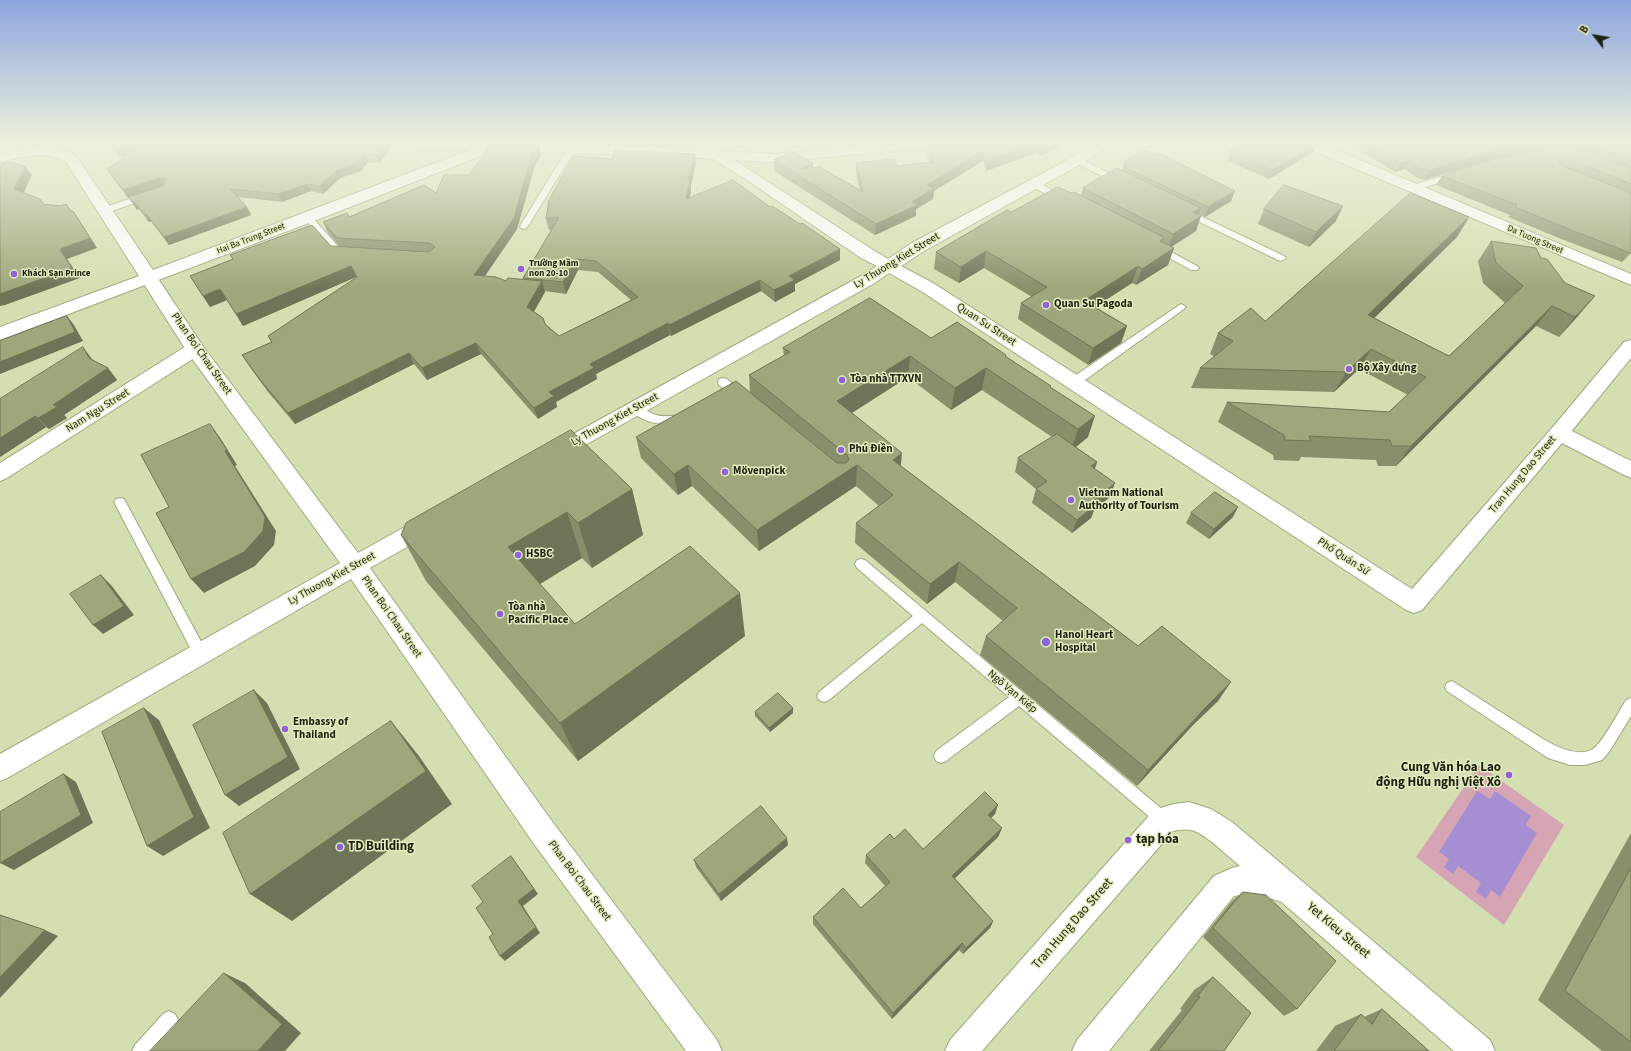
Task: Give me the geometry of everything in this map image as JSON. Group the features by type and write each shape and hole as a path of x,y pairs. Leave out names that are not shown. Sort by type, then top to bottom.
{"street":[{"name":"Phan Boi Chau Street","path":"94,192 195,349 355,566 544,834 706,1051"},
{"name":"Hai Ba Trung Street","path":"0,334 374,192"},
{"name":"Quan Su Street","path":"775,192 867,254 927,287 1414,603"},
{"name":"Ly Thuong Kiet Street","path":"540,462 636,409 716,375 918,247 1019,192"},
{"name":"Da Tuong Street","path":"1423,192 1631,280"},
{"name":"Tran Hung Dao Street","path":"1414,603 1631,346"},
{"name":"Nam Ngu Street","path":"0,472 195,349"},
{"path":"1559,433 1631,470"},
{"name":"Ly Thuong Kiet Street","path":"0,768 200,653 444,516"},
{"name":"Yet Kieu Street","path":"1164,820 1178,815 1195,815 1209,822 1479,1051"},
{"name":"Tran Hung Dao Street","path":"961,1051 1164,820"},
{"path":"1088,1051 1224,886 1235,880 1249,877 1281,887 1298,897"}],"lane":[{"path":"106,210 157,192"},
{"path":"524,226 545,192"},
{"path":"1049,192 1074,205"},
{"path":"1175,207 1281,258"},
{"path":"308,218 339,254 355,254"},
{"path":"1152,245 1194,268"},
{"path":"1074,382 1180,307"},
{"path":"716,375 720,394"},
{"path":"716,375 746,401"},
{"path":"636,409 646,417 661,420 677,420 690,416"},
{"path":"120,502 200,653"},
{"name":"Ngõ Vạn Kiếp","path":"861,564 1164,820"},
{"path":"824,696 922,616"},
{"path":"1452,687 1538,744 1553,753 1570,758 1585,758 1597,755 1604,747 1631,704"},
{"path":"941,756 1019,698"},
{"path":"141,1051 169,1020"}],"shaded area":[{"path":"1479,765 1564,825 1504,925 1416,857"},
{"path":"1477,791 1490,799 1495,791 1531,816 1526,825 1537,833 1500,897 1491,890 1486,899 1476,892 1481,883 1458,866 1453,874 1444,867 1449,859 1439,852"}],"building":[{"path":"0,192 22,192 40,199 43,204 60,206 66,204 72,212 73,211 90,238 60,249 72,268 0,294"},
{"path":"144,192 233,192 247,207 164,237 146,214 144,214 134,201 132,202 128,197"},
{"path":"259,192 284,192 278,194"},
{"path":"407,192 521,192 514,218 474,275 496,277 506,281 508,278 542,281 527,307 543,318 545,324 559,336 638,297 596,261 576,259 563,282 523,278 559,217 546,219 549,200 553,192 687,192 686,199 703,192 750,192 770,207 772,206 800,224 802,223 840,249 789,276 795,280 774,290 760,280 669,325 668,323 590,364 594,368 549,392 554,396 534,408 476,343 422,368 409,353 288,413 261,381 242,355 272,342 268,336 357,277 351,266 236,314 220,289 203,296 190,276 233,259 230,255 312,225 331,246 429,252 435,247 429,243 337,238 323,222 347,213 349,217"},
{"path":"825,192 928,192 912,202 917,205 876,224"},
{"name":"Quan Su Pagoda","path":"1049,192 1074,192 1165,238 1160,241 1174,248 1142,269 1138,266 1084,301 1127,326 1093,348 1021,303 1047,287 986,251 961,267 936,252 1007,210 1011,212"},
{"path":"1091,192 1167,192 1201,208 1193,212 1201,216 1173,234"},
{"path":"1177,192 1233,192 1208,207"},
{"path":"1278,192 1304,192 1343,206 1316,232 1264,209"},
{"path":"1484,192 1631,193 1631,252 1630,253 1515,207 1517,205"},
{"path":"1411,193 1469,217 1368,315 1449,356 1523,286 1496,263 1491,241 1536,248 1541,258 1547,259 1565,283 1595,296 1575,317 1552,306 1411,446 1392,446 1390,440 1309,436 1311,441 1285,440 1284,435 1227,402 1389,412 1426,377 1371,349 1346,372 1200,368 1233,341 1218,333 1251,308 1265,321"},
{"path":"870,298 931,338 957,322 1051,386 1050,387 1095,416 1078,429 986,368 955,388 910,356 837,401 902,453 893,460 1138,646 1162,626 1231,682 1148,770 986,636 1017,608 959,562 930,584 856,523 893,495 857,465 757,530 688,465 674,474 636,437 736,381 837,463 846,463 849,460 847,455 749,375 790,352 783,348"},
{"path":"67,316 75,332 0,362 0,341"},
{"path":"83,347 89,358 108,368 53,405 57,407 38,418 35,416 0,438 0,399"},
{"path":"210,424 227,450 225,451 265,517 263,531 244,552 191,579 156,513 169,507 141,455"},
{"path":"571,430 632,489 578,523 567,512 508,547 575,624 690,546 740,593 560,723 401,535 406,523"},
{"path":"1057,434 1097,462 1091,466 1115,483 1092,502 1096,504 1077,520 1036,489 1047,481 1018,458"},
{"path":"1215,492 1238,507 1214,529 1191,513"},
{"path":"101,575 124,606 93,625 70,594"},
{"path":"254,690 288,757 225,795 193,725"},
{"path":"778,693 793,708 769,728 755,712"},
{"path":"144,708 194,817 147,846 102,732"},
{"path":"391,721 426,771 250,894 223,833"},
{"path":"64,774 81,815 0,863 0,812"},
{"path":"985,792 998,805 988,815 1002,828 952,876 993,921 966,948 962,943 893,1013 813,917 843,888 861,908 890,882 866,855 890,834 894,839 905,829 923,849"},
{"path":"761,806 787,838 719,894 694,860"},
{"path":"511,856 534,889 518,901 536,927 500,956 489,937 493,934 476,908 483,902 472,886"},
{"path":"1631,868 1631,1042 1565,991"},
{"path":"1243,892 1266,895 1336,961 1297,1009 1213,928"},
{"path":"0,915 45,930 0,977"},
{"path":"224,973 282,1024 258,1051 150,1051"},
{"path":"1213,977 1251,1013 1224,1051 1158,1051 1200,997 1198,996"},
{"path":"1382,1009 1429,1051 1334,1051 1361,1014 1372,1024"}],"place":[{"name":"Trường Mầm non 20-10","path":"521,269"},
{"name":"Khách Sạn Prince","path":"14,274"},
{"name":"Quan Su Pagoda","path":"1046,305"},
{"name":"Bộ Xây dựng","path":"1349,369"},
{"name":"Tòa nhà TTXVN","path":"842,380"},
{"name":"Phú Điền","path":"841,450"},
{"name":"Mövenpick","path":"725,472"},
{"name":"Vietnam National Authority of Tourism","path":"1071,500"},
{"name":"HSBC","path":"518,555"},
{"name":"Tòa nhà Pacific Place","path":"500,614"},
{"name":"Hanoi Heart Hospital","path":"1046,642"},
{"name":"Embassy of Thailand","path":"285,729"},
{"name":"Cung Văn hóa Lao động Hữu nghị Việt Xô","path":"1509,775"},
{"name":"tạp hóa","path":"1128,840"},
{"name":"TD Building","path":"340,847"}]}
